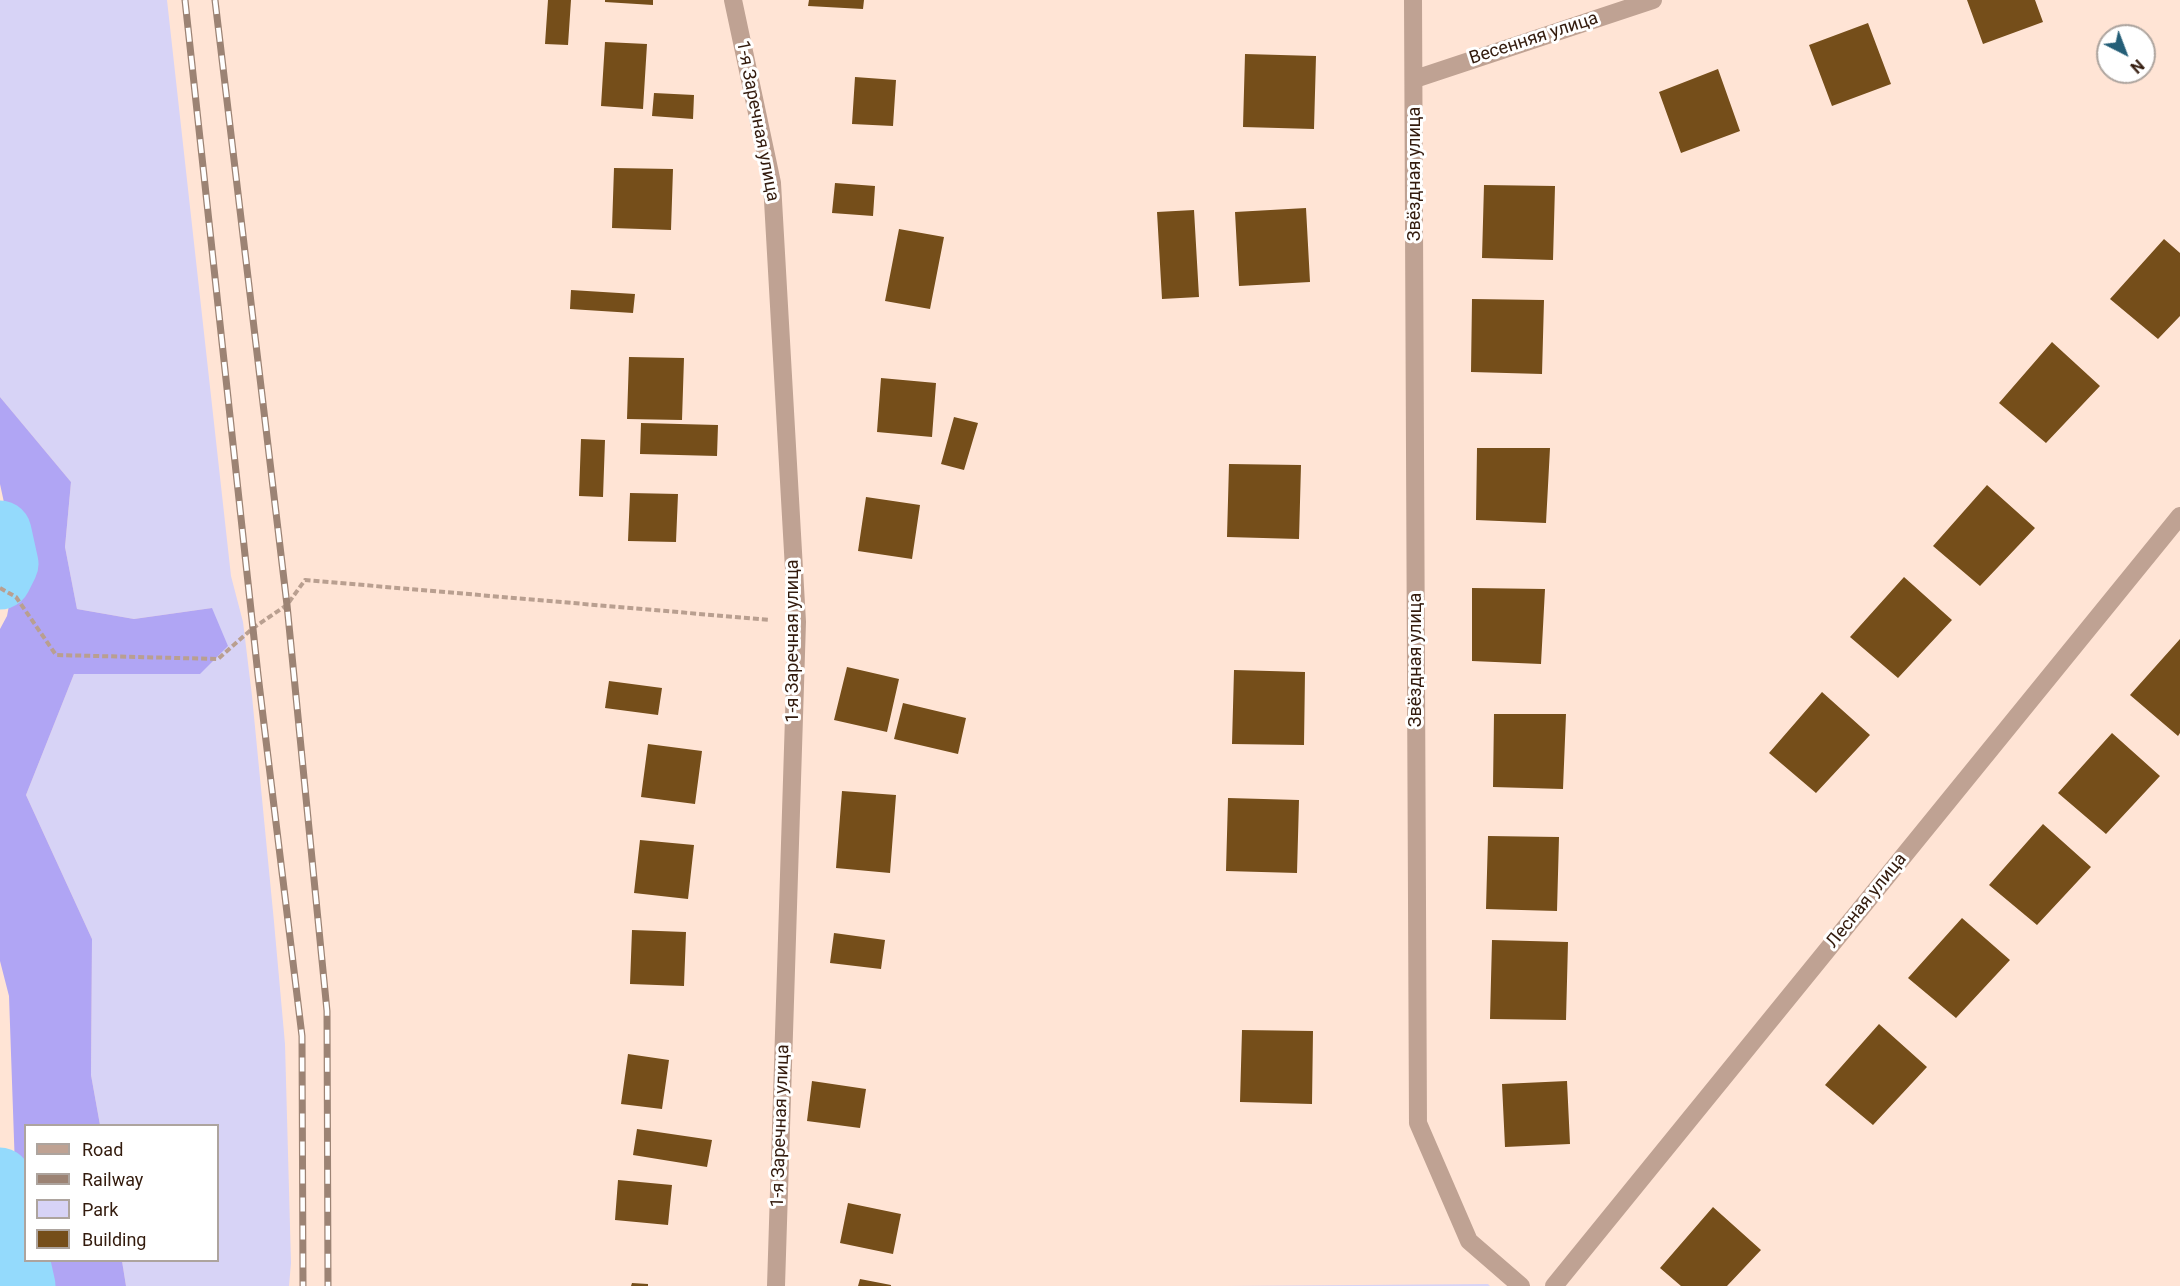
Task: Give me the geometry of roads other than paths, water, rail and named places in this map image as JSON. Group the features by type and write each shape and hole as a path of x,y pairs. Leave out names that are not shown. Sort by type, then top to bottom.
{"street":[{"name":"1-я Заречная улица","path":"733,0 772,183 797,622 776,1286"},
{"name":"Звёздная улица","path":"1413,0 1418,1123 1469,1241 1521,1286"},
{"name":"Весенняя улица","path":"1415,79 1653,0"},
{"name":"Лесная улица","path":"1554,1286 2180,516"}],"waterway":[{"path":"0,532 7,564 0,578"},
{"path":"0,1179 24,1286"}],"railway":[{"path":"185,0 258,675 302,1036 303,1286"},
{"path":"215,0 287,605 327,1011 328,1286"}]}
